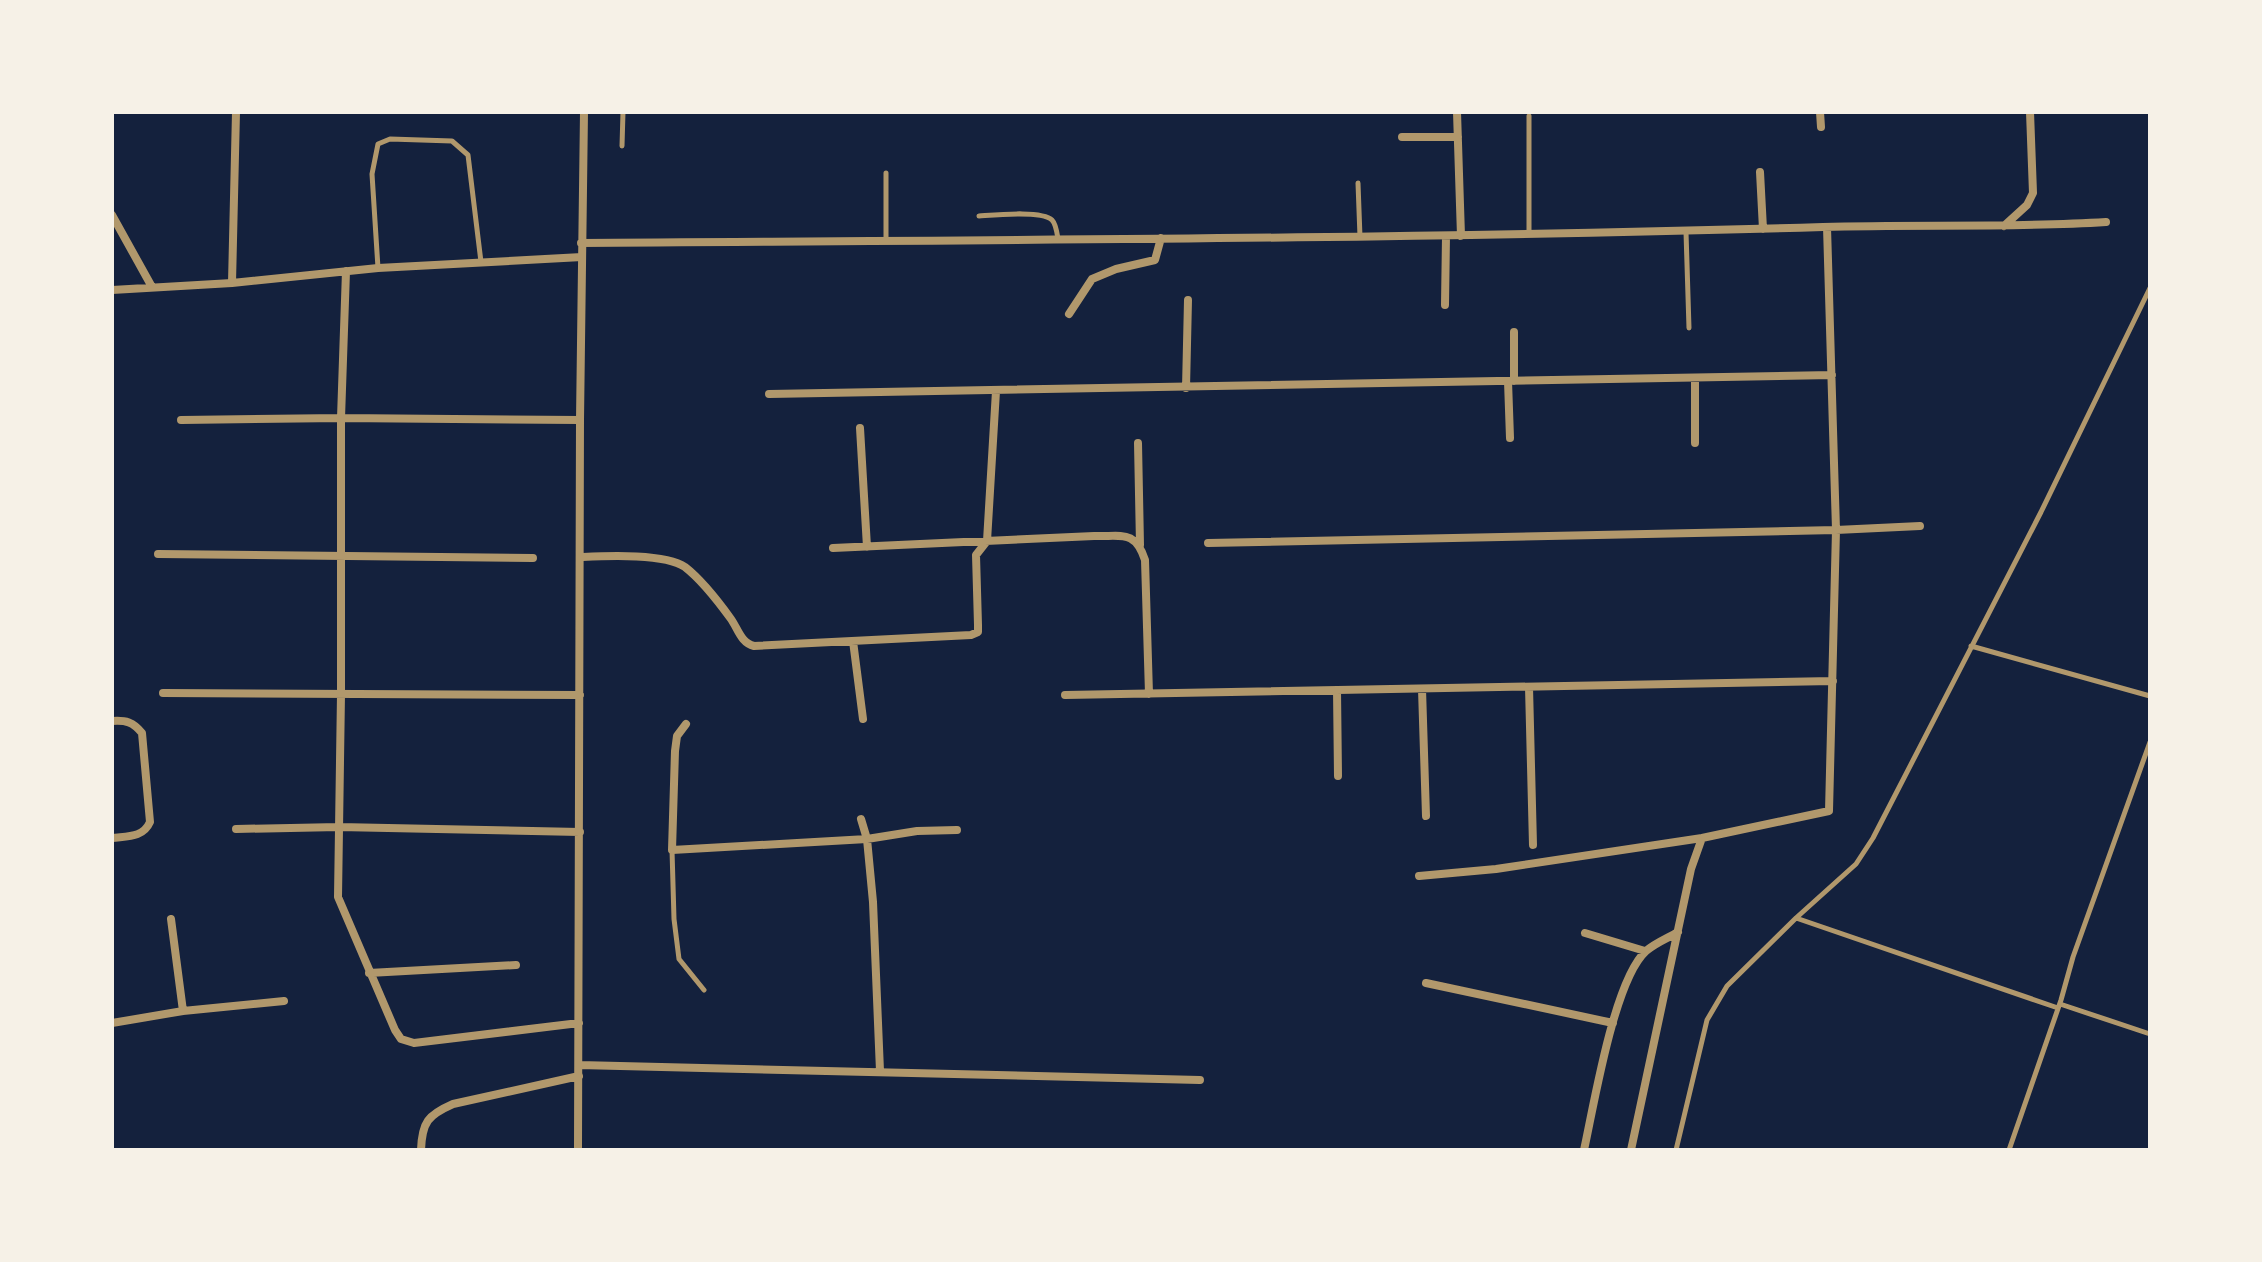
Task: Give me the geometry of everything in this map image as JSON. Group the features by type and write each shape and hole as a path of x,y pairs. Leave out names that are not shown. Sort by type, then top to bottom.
{"street":[{"path":"232,283 236,112"},
{"path":"578,1150 584,112"},
{"path":"1457,112 1461,236"},
{"path":"1820,112 1821,127"},
{"path":"2004,226 2027,205 2033,193 2030,112"},
{"path":"1402,137 1458,137"},
{"path":"1760,172 1763,229"},
{"path":"112,215 152,287"},
{"path":"581,243 1461,236 2106,222"},
{"path":"1419,876 1496,869 1702,838 1829,811 1836,530 1827,227"},
{"path":"1445,305 1446,236"},
{"path":"1069,314 1092,279 1116,269 1155,260 1161,238"},
{"path":"112,290 232,283 378,268 582,257"},
{"path":"346,271 341,418 338,897 369,973 401,1039 414,1043 579,1023"},
{"path":"1186,388 1188,300"},
{"path":"1510,438 1514,332"},
{"path":"769,394 1832,375"},
{"path":"1695,378 1695,443"},
{"path":"580,557 626,555 675,562 685,567 733,621 748,645 971,635 978,632 976,555 987,541 996,391"},
{"path":"181,420 580,420"},
{"path":"860,428 867,547"},
{"path":"1138,443 1140,545 1145,560 1149,694"},
{"path":"1208,543 1920,526"},
{"path":"833,548 1094,536 1129,537 1140,545"},
{"path":"158,554 533,558"},
{"path":"853,641 863,719"},
{"path":"1065,695 1833,681"},
{"path":"1529,687 1533,845"},
{"path":"1422,689 1426,816"},
{"path":"1337,690 1338,776"},
{"path":"163,693 580,695"},
{"path":"112,721 123,720 134,724 142,733 150,822 139,835 112,838"},
{"path":"686,724 677,736 675,751 672,850 867,839 917,831 957,830"},
{"path":"861,819 867,839 873,902 880,1071"},
{"path":"236,829 339,827 580,832"},
{"path":"1631,1150 1691,869 1702,838"},
{"path":"171,919 183,1011"},
{"path":"1584,1150 1613,1023 1629,976 1645,951 1678,932"},
{"path":"1585,933 1645,951"},
{"path":"369,973 516,965"},
{"path":"1426,983 1613,1023"},
{"path":"112,1023 183,1011 284,1001"},
{"path":"579,1065 1200,1080"},
{"path":"421,1150 426,1122 434,1112 453,1104 579,1076"}],"lane":[{"path":"622,146 623,112"},
{"path":"1529,116 1529,234"},
{"path":"378,268 372,174 378,144 390,139 452,141 468,155 481,263"},
{"path":"886,173 886,241"},
{"path":"1358,183 1360,237"},
{"path":"979,216 1041,215 1055,223 1058,239"},
{"path":"1686,232 1689,328"},
{"path":"1676,1150 1707,1020 1727,986 1856,864 1873,838 2048,498 2150,288"},
{"path":"1971,646 2150,696"},
{"path":"2009,1150 2073,957 2150,742"},
{"path":"672,850 674,919 679,959 704,990"},
{"path":"1796,918 2150,1034"}]}
